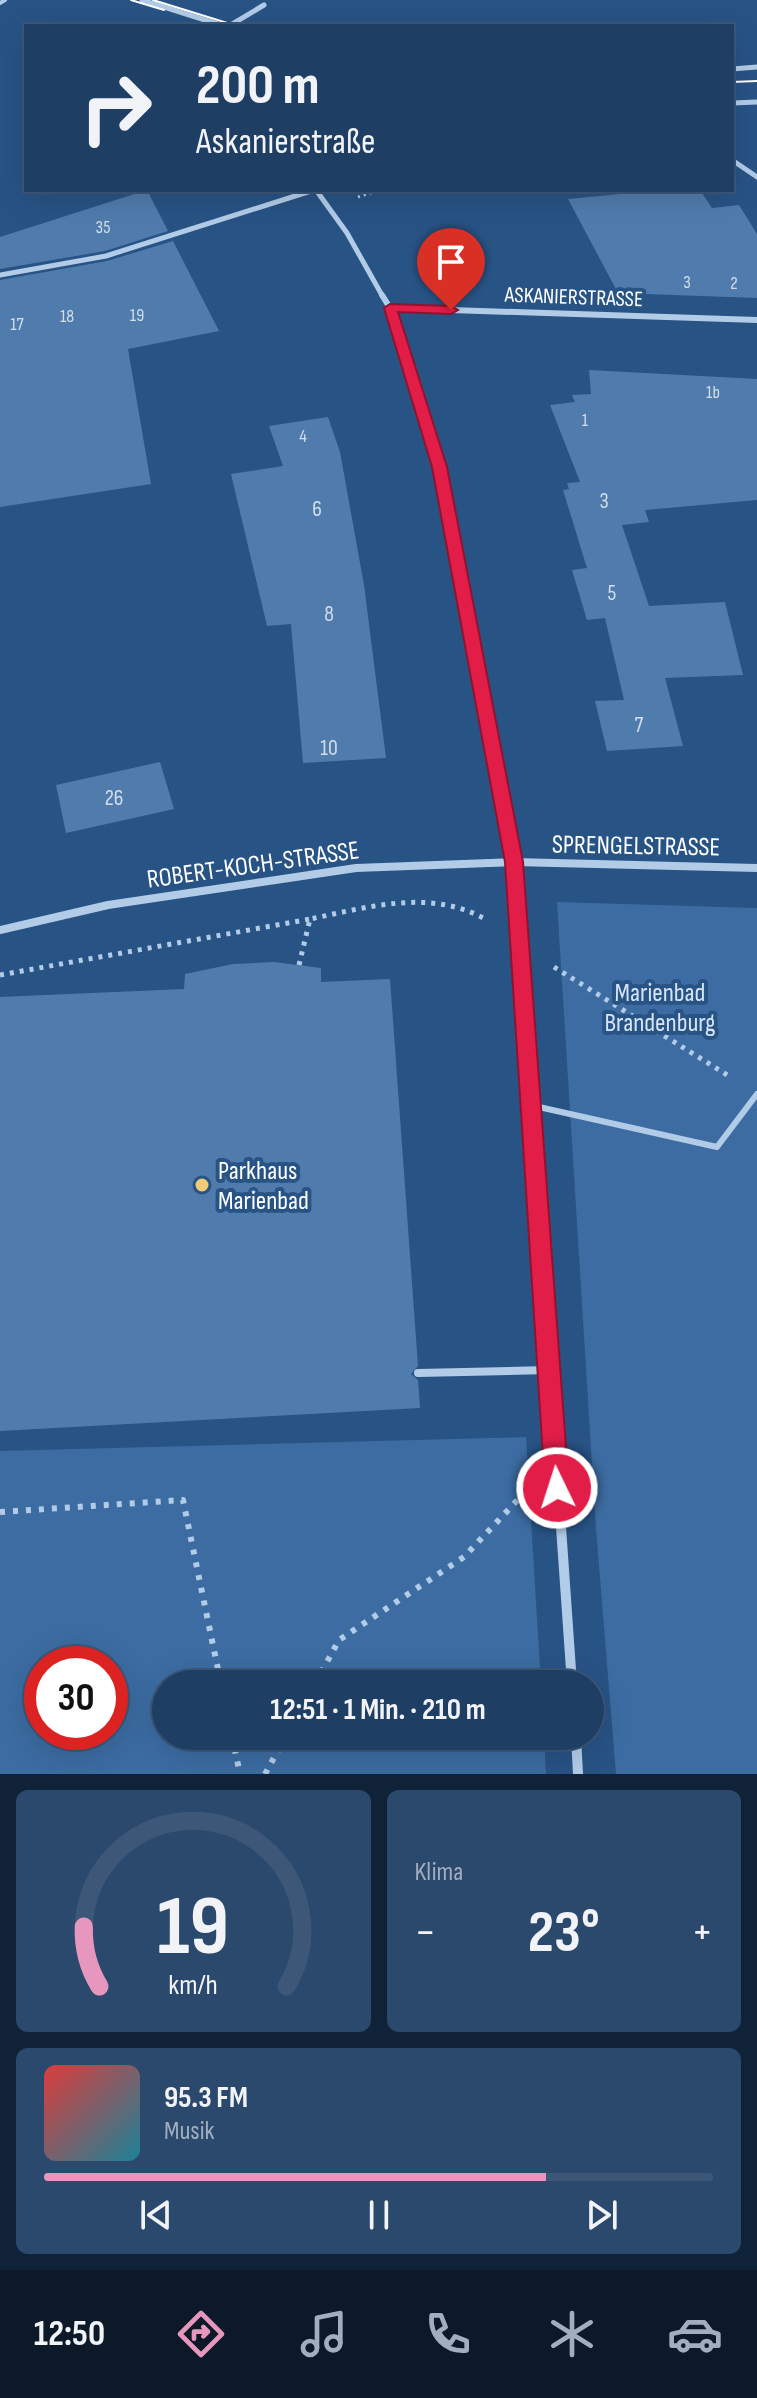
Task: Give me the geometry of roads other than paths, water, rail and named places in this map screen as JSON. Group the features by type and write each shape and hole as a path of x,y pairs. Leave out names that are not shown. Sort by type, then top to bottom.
{"street":[{"path":"142,0 220,24"},
{"path":"230,24 264,5"},
{"path":"734,69 757,67"},
{"path":"734,103 757,102"},
{"path":"734,161 757,177"},
{"path":"0,275 106,256 309,192"},
{"path":"316,192 347,233 390,308 440,467 514,862 571,1670"},
{"name":"ASKANIERSTRASSE","path":"390,308 757,320"},
{"name":"SPRENGELSTRASSE","path":"514,862 757,868"},
{"name":"ROBERT-KOCH-STRASSE","path":"0,930 108,905 356,868 514,862"},
{"path":"577,1750 578,1774"}],"lane":[{"path":"530,1105 717,1147 757,1094"},
{"path":"418,1373 548,1370"}],"tram line":[{"path":"131,0 164,10"},
{"path":"153,0 231,24"},
{"path":"734,82 757,81"}],"place":[{"name":"Parkhaus Marienbad","path":"202,1185"}],"park label":[{"name":"Marienbad Brandenburg","path":"660,1007"}]}
